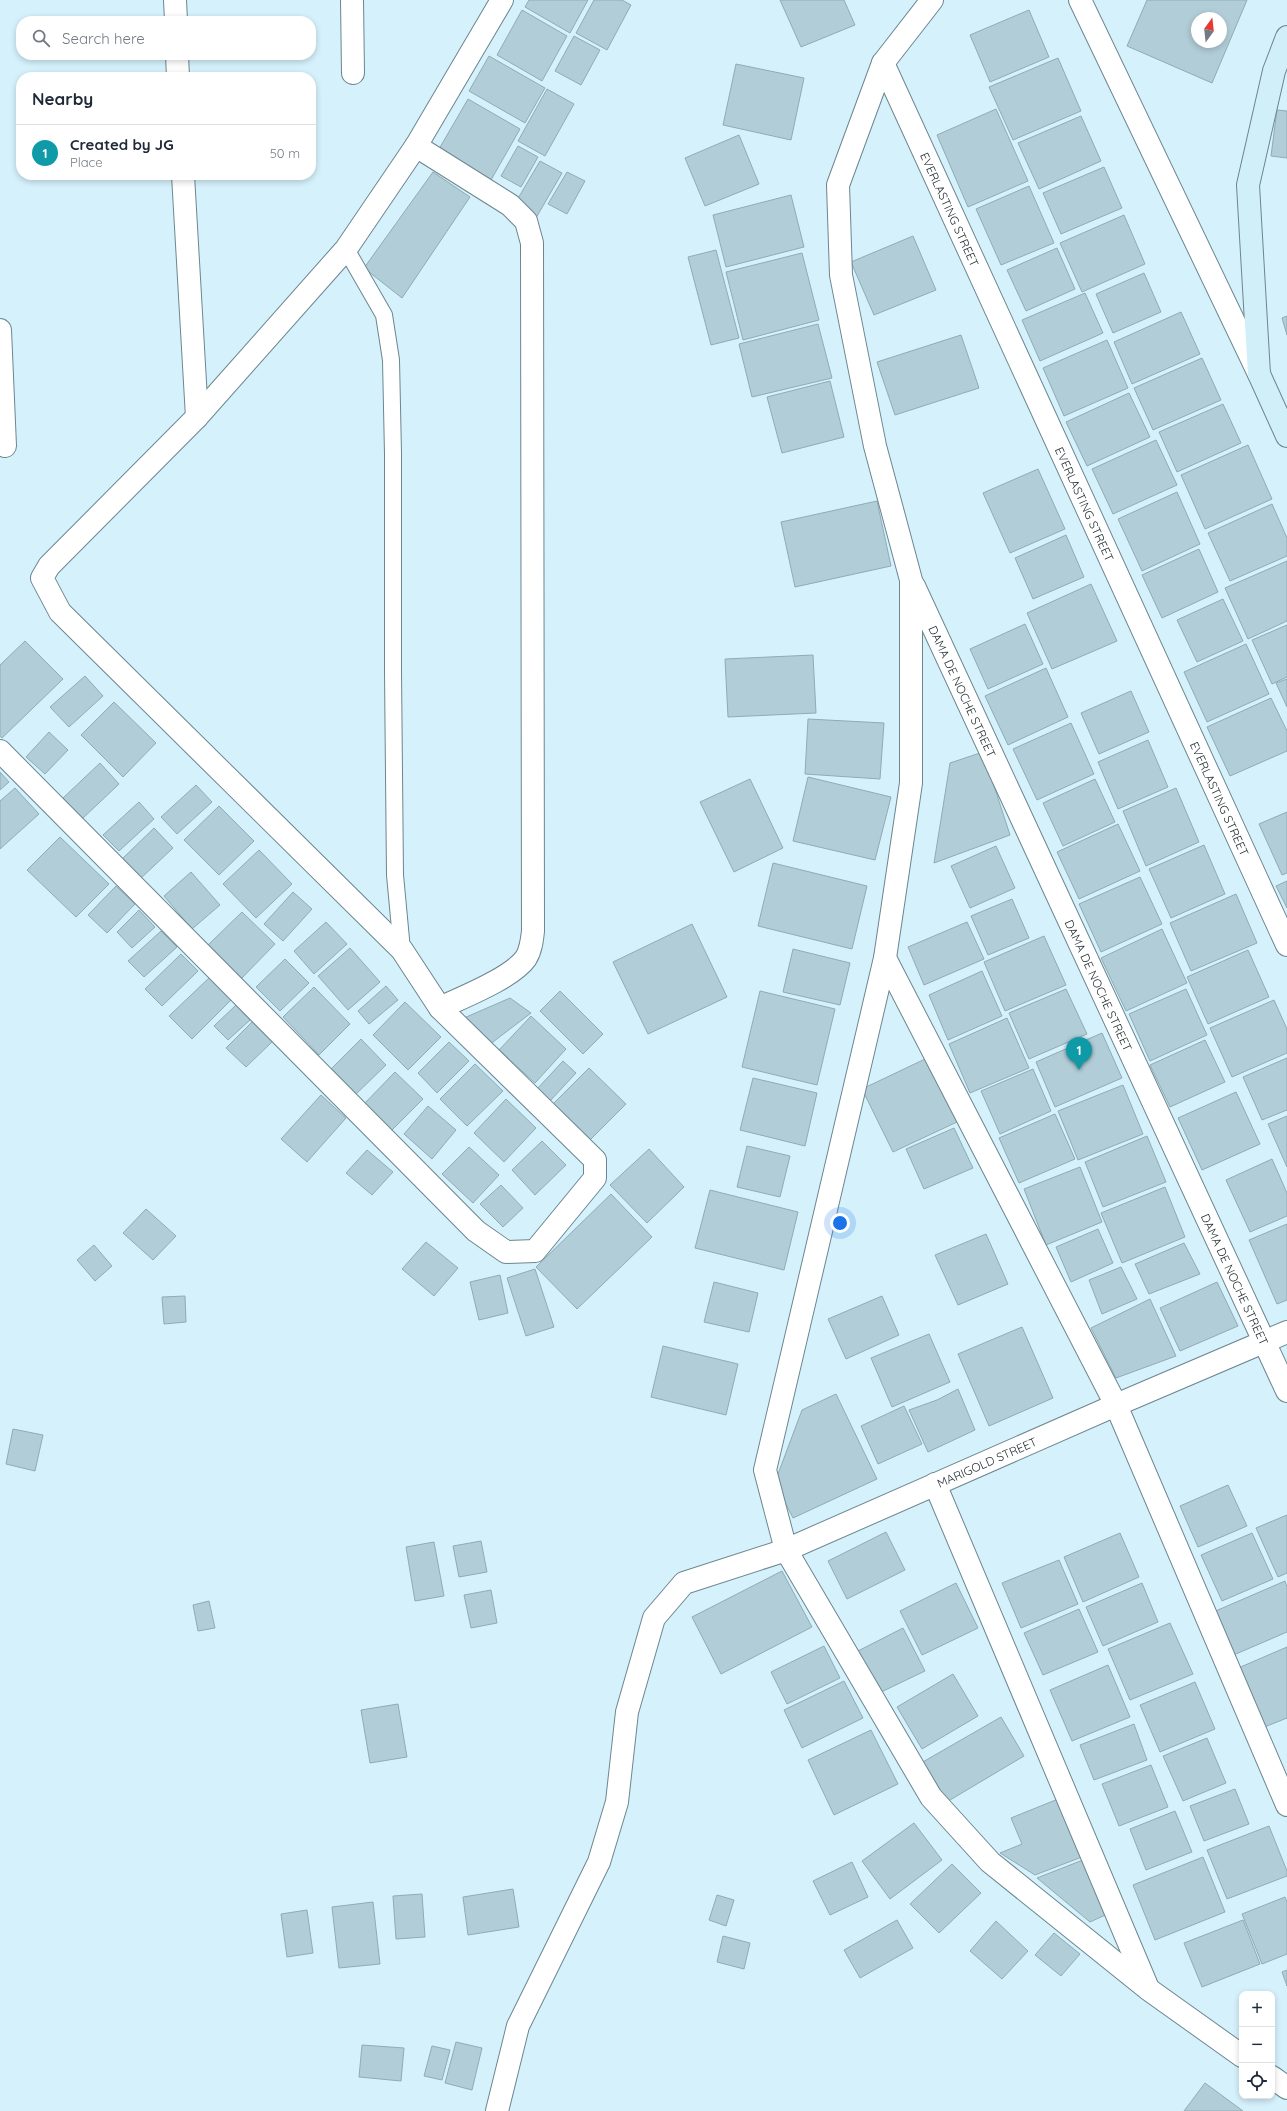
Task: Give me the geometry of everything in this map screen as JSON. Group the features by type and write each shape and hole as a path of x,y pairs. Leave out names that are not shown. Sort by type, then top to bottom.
{"street":[{"path":"175,0 176,16"},
{"path":"352,0 353,73"},
{"path":"0,751 476,1231 506,1252 535,1252 595,1178 595,1160 440,1008 402,950 60,612 42,578 48,566 198,417 346,249 416,146 502,0"},
{"path":"932,0 883,63 838,186 842,275 875,446 911,580 911,783 885,958 765,1470 786,1550 931,1797 990,1862 1148,1989 1239,2054"},
{"path":"1080,0 1259,374 1287,436"},
{"path":"1259,374 1248,185 1274,71 1287,38"},
{"path":"177,60 178,72"},
{"name":"EVERLASTING STREET","path":"883,63 1287,945"},
{"path":"416,146 510,205 526,222 532,243 533,931 531,945 526,958 517,968 505,976 440,1008"},
{"path":"183,180 198,417"},
{"path":"0,330 5,446"},
{"name":"DAMA DE NOCHE STREET","path":"911,580 1287,1391"},
{"path":"885,958 1116,1405 1287,1805"},
{"name":"MARIGOLD STREET","path":"497,2111 518,2026 599,1862 617,1802 627,1712 654,1618 684,1583 786,1550 1116,1405 1287,1332"},
{"path":"935,1484 1148,1989"},
{"path":"1275,2079 1287,2088"}],"lane":[{"path":"346,249 384,315 391,360 393,454 395,875 402,950"}],"building":[{"path":"529,0 588,0 570,33 525,7"},
{"path":"594,0 622,0 631,5 607,50 576,33"},
{"path":"780,0 844,0 855,25 801,47"},
{"path":"1147,0 1247,0 1227,47 1227,12 1191,12 1191,48 1227,48 1212,83 1127,46"},
{"path":"522,10 567,36 542,81 497,55"},
{"path":"1029,10 1049,57 990,82 970,35"},
{"path":"574,36 600,50 581,85 555,71"},
{"path":"489,56 545,88 525,123 469,91"},
{"path":"1058,58 1081,111 1013,140 989,87"},
{"path":"736,64 804,78 791,140 723,125"},
{"path":"547,89 574,104 545,156 518,141"},
{"path":"468,99 520,129 491,180 439,149"},
{"path":"996,109 1028,181 968,207 937,135"},
{"path":"1277,110 1287,111 1287,158 1271,156"},
{"path":"1081,116 1101,161 1039,189 1018,143"},
{"path":"739,135 759,184 705,206 685,158"},
{"path":"518,146 538,157 521,187 501,176"},
{"path":"540,161 562,173 536,218 514,205"},
{"path":"1104,167 1122,208 1061,234 1043,193"},
{"path":"433,172 470,197 402,298 364,268"},
{"path":"567,172 585,181 567,214 548,204"},
{"path":"1029,186 1054,243 1001,265 976,209"},
{"path":"791,195 804,247 726,267 713,215"},
{"path":"1124,215 1145,264 1082,292 1060,243"},
{"path":"913,236 936,290 874,315 851,262"},
{"path":"1057,248 1075,289 1026,311 1007,270"},
{"path":"716,250 739,338 711,345 688,257"},
{"path":"802,253 819,320 743,340 726,272"},
{"path":"1144,273 1161,312 1113,333 1096,294"},
{"path":"1085,293 1103,333 1040,361 1022,320"},
{"path":"1181,312 1200,354 1132,384 1114,342"},
{"path":"1287,316 1287,335 1282,318"},
{"path":"818,324 832,378 752,397 739,344"},
{"path":"961,335 979,388 895,415 877,362"},
{"path":"1107,340 1128,388 1064,416 1043,368"},
{"path":"1202,358 1221,400 1153,430 1134,388"},
{"path":"830,381 844,437 782,453 767,397"},
{"path":"1129,393 1150,437 1087,466 1066,422"},
{"path":"1223,404 1241,443 1177,472 1159,432"},
{"path":"1156,440 1177,485 1113,514 1092,469"},
{"path":"1248,445 1272,499 1205,529 1181,475"},
{"path":"1038,469 1065,529 1010,553 983,493"},
{"path":"1177,492 1200,544 1142,571 1118,519"},
{"path":"877,501 891,566 795,587 781,522"},
{"path":"1272,504 1287,538 1287,556 1230,581 1208,533"},
{"path":"1066,535 1084,577 1033,599 1015,558"},
{"path":"1199,549 1218,592 1162,618 1142,575"},
{"path":"1287,561 1287,621 1248,639 1225,588"},
{"path":"1091,584 1117,641 1052,669 1027,613"},
{"path":"1223,599 1243,641 1197,662 1177,620"},
{"path":"1025,624 1043,664 988,689 970,649"},
{"path":"1287,625 1287,677 1272,684 1252,640"},
{"path":"25,641 63,679 2,738 0,736 0,665"},
{"path":"1246,644 1269,694 1207,722 1184,672"},
{"path":"813,655 816,713 728,717 725,659"},
{"path":"1046,668 1068,717 1008,745 985,696"},
{"path":"85,676 103,696 69,727 50,707"},
{"path":"1287,679 1287,707 1276,683"},
{"path":"1131,691 1149,732 1099,754 1081,713"},
{"path":"1271,698 1287,731 1287,751 1230,776 1207,727"},
{"path":"114,702 156,743 123,777 81,735"},
{"path":"808,719 884,723 880,779 805,774"},
{"path":"1071,723 1094,774 1037,800 1013,749"},
{"path":"49,732 68,750 45,774 26,757"},
{"path":"1148,740 1168,787 1118,809 1098,762"},
{"path":"983,752 1010,835 934,863 950,763"},
{"path":"100,763 119,784 82,819 63,798"},
{"path":"0,772 9,782 0,790"},
{"path":"808,777 891,797 875,860 793,841"},
{"path":"750,779 783,848 734,872 700,802"},
{"path":"1095,779 1115,822 1063,846 1043,803"},
{"path":"196,785 212,802 177,834 161,817"},
{"path":"15,788 39,814 0,849 0,801"},
{"path":"1176,788 1199,842 1146,866 1123,811"},
{"path":"139,802 154,819 119,851 103,835"},
{"path":"219,806 254,841 219,875 184,840"},
{"path":"1287,812 1287,873 1282,875 1259,824"},
{"path":"1118,824 1140,871 1079,899 1057,852"},
{"path":"154,828 173,848 139,880 120,861"},
{"path":"60,837 109,884 76,917 27,870"},
{"path":"1204,845 1225,894 1171,918 1149,869"},
{"path":"996,846 1015,888 970,908 951,866"},
{"path":"259,850 292,884 256,918 223,884"},
{"path":"773,863 867,886 852,949 758,926"},
{"path":"191,872 220,905 192,929 164,896"},
{"path":"1140,877 1162,924 1101,952 1079,904"},
{"path":"1287,881 1287,908 1276,886"},
{"path":"116,886 135,904 107,933 88,915"},
{"path":"293,892 312,909 283,941 264,924"},
{"path":"1236,894 1257,943 1191,971 1170,923"},
{"path":"1012,899 1029,938 988,955 971,916"},
{"path":"139,910 155,927 132,948 117,932"},
{"path":"242,912 275,944 241,979 207,946"},
{"path":"326,922 347,944 314,974 294,951"},
{"path":"967,922 984,959 924,985 908,947"},
{"path":"692,924 727,997 648,1034 613,962"},
{"path":"1162,929 1187,983 1126,1011 1101,958"},
{"path":"161,931 177,947 144,977 128,961"},
{"path":"1044,936 1066,985 1005,1011 984,962"},
{"path":"350,948 380,982 348,1010 318,976"},
{"path":"793,949 850,963 840,1005 783,992"},
{"path":"1248,950 1269,997 1208,1024 1187,977"},
{"path":"181,954 198,971 162,1006 145,989"},
{"path":"285,959 309,983 280,1011 256,987"},
{"path":"982,971 1002,1016 948,1040 929,995"},
{"path":"210,977 232,999 192,1039 169,1016"},
{"path":"386,986 398,1000 369,1024 358,1011"},
{"path":"314,987 350,1024 319,1055 283,1017"},
{"path":"1066,989 1087,1034 1029,1059 1009,1013"},
{"path":"1186,989 1207,1035 1150,1061 1129,1014"},
{"path":"560,991 603,1034 583,1054 540,1011"},
{"path":"760,991 835,1009 817,1085 742,1067"},
{"path":"510,998 531,1013 489,1045 464,1018"},
{"path":"1274,1000 1287,1029 1287,1053 1232,1077 1210,1028"},
{"path":"405,1002 441,1037 408,1070 373,1035"},
{"path":"236,1005 250,1020 228,1040 214,1026"},
{"path":"531,1016 566,1049 535,1083 499,1050"},
{"path":"1007,1018 1029,1068 970,1093 949,1044"},
{"path":"254,1020 274,1040 246,1067 226,1048"},
{"path":"1102,1033 1122,1078 1055,1107 1036,1062"},
{"path":"361,1039 386,1065 354,1096 329,1071"},
{"path":"1205,1040 1225,1082 1170,1107 1150,1065"},
{"path":"449,1042 469,1061 437,1093 418,1073"},
{"path":"1287,1058 1287,1110 1262,1120 1243,1077"},
{"path":"925,1059 957,1122 893,1152 862,1089"},
{"path":"563,1061 576,1073 550,1101 537,1089"},
{"path":"475,1064 503,1091 467,1126 440,1099"},
{"path":"589,1068 626,1104 589,1141 552,1105"},
{"path":"1033,1069 1051,1111 1000,1134 981,1091"},
{"path":"395,1072 423,1099 391,1131 364,1104"},
{"path":"753,1078 817,1093 805,1146 740,1130"},
{"path":"1123,1085 1143,1134 1078,1160 1058,1111"},
{"path":"1236,1092 1260,1144 1202,1170 1178,1118"},
{"path":"321,1095 346,1118 307,1162 281,1139"},
{"path":"506,1099 536,1128 504,1162 474,1133"},
{"path":"428,1106 456,1130 432,1159 404,1134"},
{"path":"1055,1114 1075,1159 1019,1183 999,1138"},
{"path":"1287,1116 1287,1167 1268,1124"},
{"path":"954,1128 973,1168 924,1189 906,1149"},
{"path":"1147,1136 1166,1182 1103,1207 1085,1162"},
{"path":"542,1141 566,1165 535,1195 512,1170"},
{"path":"747,1146 790,1156 780,1197 737,1187"},
{"path":"469,1147 499,1175 473,1203 442,1174"},
{"path":"649,1149 684,1187 647,1223 610,1185"},
{"path":"367,1150 393,1172 372,1195 346,1173"},
{"path":"1272,1159 1287,1193 1287,1216 1250,1232 1226,1180"},
{"path":"1080,1167 1102,1222 1046,1245 1024,1189"},
{"path":"501,1185 523,1208 503,1227 480,1204"},
{"path":"1165,1187 1185,1237 1122,1263 1101,1213"},
{"path":"710,1190 798,1212 784,1270 695,1248"},
{"path":"611,1194 652,1237 577,1309 536,1267"},
{"path":"146,1209 176,1236 153,1260 123,1233"},
{"path":"1287,1224 1287,1300 1277,1304 1249,1240"},
{"path":"1098,1229 1113,1263 1071,1282 1056,1247"},
{"path":"986,1234 1008,1284 958,1305 935,1255"},
{"path":"426,1242 458,1268 434,1296 402,1269"},
{"path":"1184,1243 1200,1274 1149,1294 1135,1264"},
{"path":"94,1245 112,1266 95,1281 77,1260"},
{"path":"1121,1267 1137,1299 1102,1314 1089,1280"},
{"path":"535,1269 554,1327 526,1336 507,1278"},
{"path":"500,1275 508,1313 479,1320 470,1282"},
{"path":"714,1282 758,1293 749,1332 704,1322"},
{"path":"1217,1282 1238,1326 1180,1351 1160,1308"},
{"path":"185,1296 186,1322 164,1324 162,1297"},
{"path":"882,1296 899,1335 846,1359 828,1319"},
{"path":"1150,1299 1176,1356 1116,1378 1091,1328"},
{"path":"1022,1327 1053,1398 989,1426 958,1354"},
{"path":"929,1334 950,1382 892,1407 871,1358"},
{"path":"663,1346 738,1364 726,1415 651,1397"},
{"path":"958,1389 975,1430 928,1452 909,1410 937,1400"},
{"path":"836,1394 877,1479 793,1518 775,1482 802,1410"},
{"path":"904,1406 922,1444 878,1464 861,1426"},
{"path":"13,1429 43,1435 35,1471 6,1464"},
{"path":"1228,1485 1247,1526 1198,1547 1180,1506"},
{"path":"1287,1515 1287,1573 1278,1577 1256,1528"},
{"path":"886,1532 905,1570 847,1599 828,1561"},
{"path":"1120,1533 1139,1577 1083,1602 1064,1557"},
{"path":"1252,1533 1273,1579 1222,1601 1201,1555"},
{"path":"481,1541 487,1572 459,1577 453,1546"},
{"path":"434,1542 444,1596 415,1601 406,1547"},
{"path":"1059,1560 1078,1604 1021,1628 1002,1583"},
{"path":"782,1571 812,1627 721,1674 692,1617"},
{"path":"1285,1581 1287,1587 1287,1632 1229,1657 1211,1613"},
{"path":"956,1583 978,1628 922,1655 900,1611"},
{"path":"1142,1583 1158,1622 1103,1646 1086,1607"},
{"path":"491,1590 497,1623 471,1628 464,1595"},
{"path":"209,1601 215,1628 198,1631 193,1605"},
{"path":"1079,1609 1098,1652 1043,1675 1024,1633"},
{"path":"1170,1623 1193,1674 1130,1700 1108,1649"},
{"path":"903,1628 925,1671 877,1694 856,1652"},
{"path":"824,1646 840,1678 787,1704 771,1672"},
{"path":"1287,1647 1287,1718 1262,1728 1236,1669"},
{"path":"1108,1665 1130,1717 1072,1741 1050,1690"},
{"path":"953,1674 978,1716 922,1749 897,1707"},
{"path":"844,1681 863,1718 802,1748 784,1710"},
{"path":"1195,1682 1215,1729 1160,1752 1140,1705"},
{"path":"398,1704 407,1757 370,1763 361,1710"},
{"path":"1001,1717 1024,1756 945,1803 921,1763"},
{"path":"1134,1724 1147,1760 1094,1780 1080,1745"},
{"path":"871,1730 898,1784 834,1815 808,1760"},
{"path":"1207,1738 1226,1783 1183,1801 1163,1756"},
{"path":"1151,1765 1168,1807 1119,1826 1102,1784"},
{"path":"1235,1789 1249,1824 1204,1841 1190,1806"},
{"path":"1063,1797 1087,1855 1035,1875 1000,1853 1022,1844 1011,1818"},
{"path":"1175,1811 1192,1852 1146,1870 1130,1829"},
{"path":"914,1823 942,1860 890,1899 862,1861"},
{"path":"1269,1826 1287,1871 1287,1876 1227,1899 1207,1850"},
{"path":"1203,1857 1225,1912 1155,1940 1133,1885"},
{"path":"1088,1858 1112,1912 1090,1922 1037,1878"},
{"path":"852,1862 868,1897 830,1915 813,1881"},
{"path":"952,1864 981,1893 939,1933 910,1904"},
{"path":"513,1889 519,1927 468,1935 463,1897"},
{"path":"422,1894 425,1937 396,1939 393,1896"},
{"path":"717,1895 734,1900 726,1926 709,1920"},
{"path":"1285,1897 1287,1902 1287,1954 1262,1964 1242,1914"},
{"path":"373,1902 380,1964 339,1968 332,1907"},
{"path":"307,1910 313,1953 287,1957 281,1914"},
{"path":"897,1920 913,1948 860,1978 844,1950"},
{"path":"1243,1920 1260,1964 1202,1987 1184,1943"},
{"path":"996,1921 1028,1951 1002,1979 970,1951"},
{"path":"1054,1933 1080,1954 1061,1976 1035,1955"},
{"path":"723,1936 750,1943 744,1969 717,1962"},
{"path":"1287,1970 1287,1986 1282,1972"},
{"path":"456,2042 482,2048 472,2090 445,2083"},
{"path":"362,2045 404,2048 401,2081 359,2077"},
{"path":"432,2046 450,2050 442,2080 424,2076"},
{"path":"1205,2083 1243,2111 1184,2111"}],"place":[{"name":"Created by JG","path":"1079,1070"}]}
